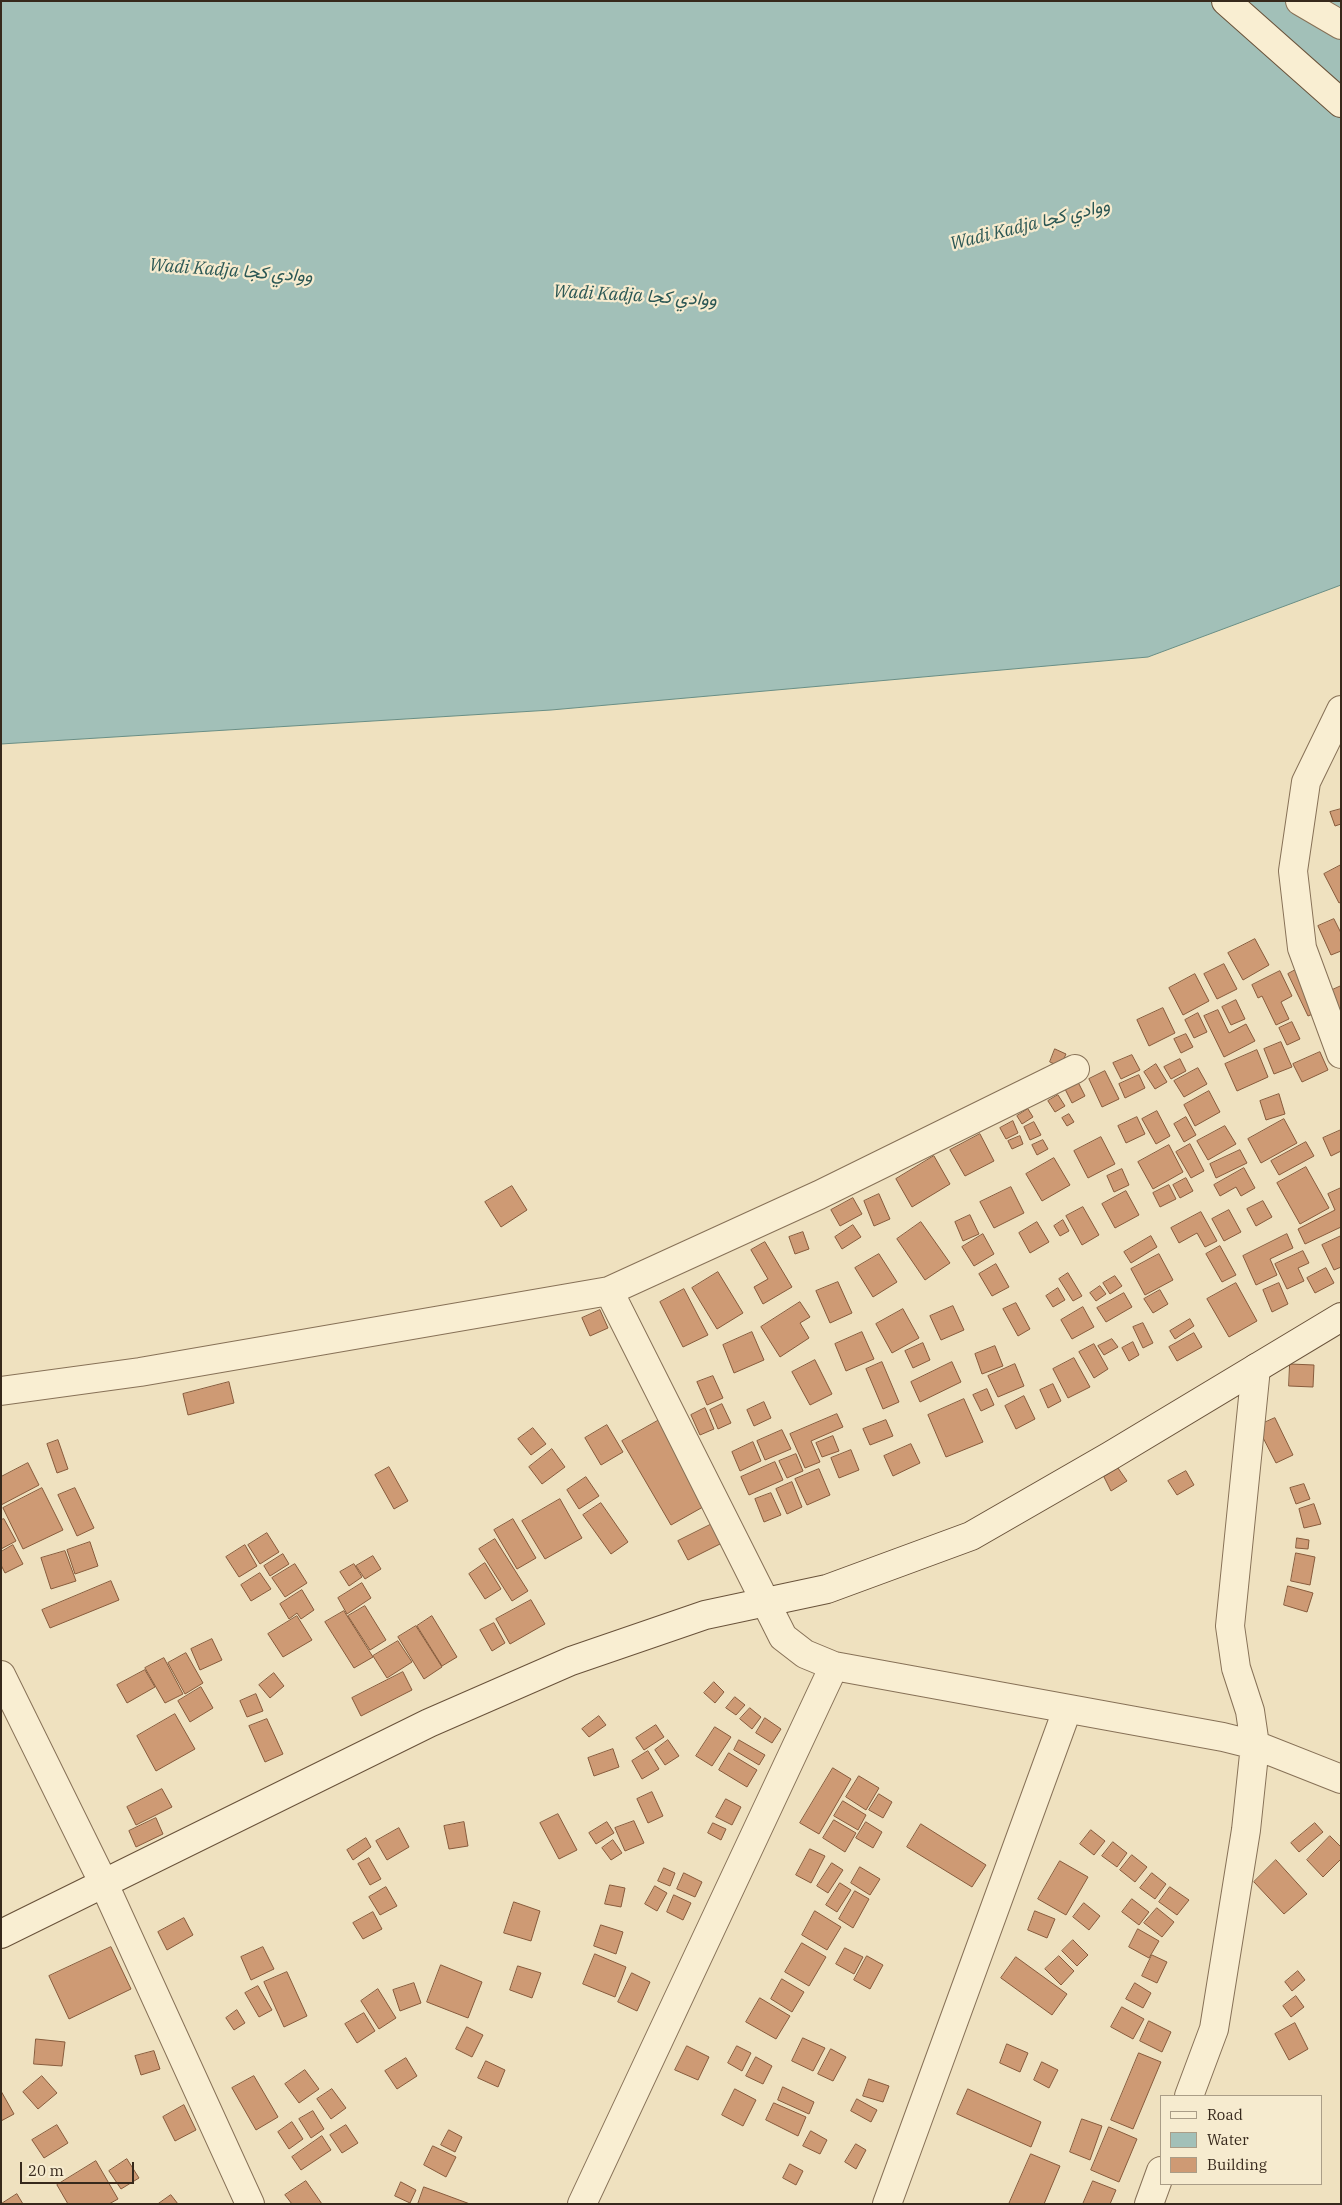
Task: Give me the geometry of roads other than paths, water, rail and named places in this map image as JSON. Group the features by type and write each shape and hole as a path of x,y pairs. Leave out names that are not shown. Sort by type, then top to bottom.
{"street":[{"path":"1226,1 1341,103"},
{"path":"1300,1 1341,25"},
{"path":"1341,710 1306,782 1293,871 1302,948 1341,1054"},
{"path":"1,1391 140,1372 609,1291 819,1195 1075,1069"},
{"path":"609,1291 783,1637 805,1654 834,1666 1223,1737 1255,1745 1341,1779"},
{"path":"1,1934 429,1723 571,1661 705,1615 827,1589 971,1536 1110,1456 1341,1317"},
{"path":"1189,2095 1214,2029 1246,1830 1255,1745 1250,1712 1236,1668 1230,1626 1256,1368"},
{"path":"582,2204 834,1666"},
{"path":"1,1675 104,1884 250,2204"},
{"path":"887,2204 1067,1710"},
{"path":"1148,2204 1160,2174"}],"water":[{"name":"Wadi Kadja ووادي كجا","path":"1,1 1341,1 1341,585 1148,657 551,710 1,744"}]}
